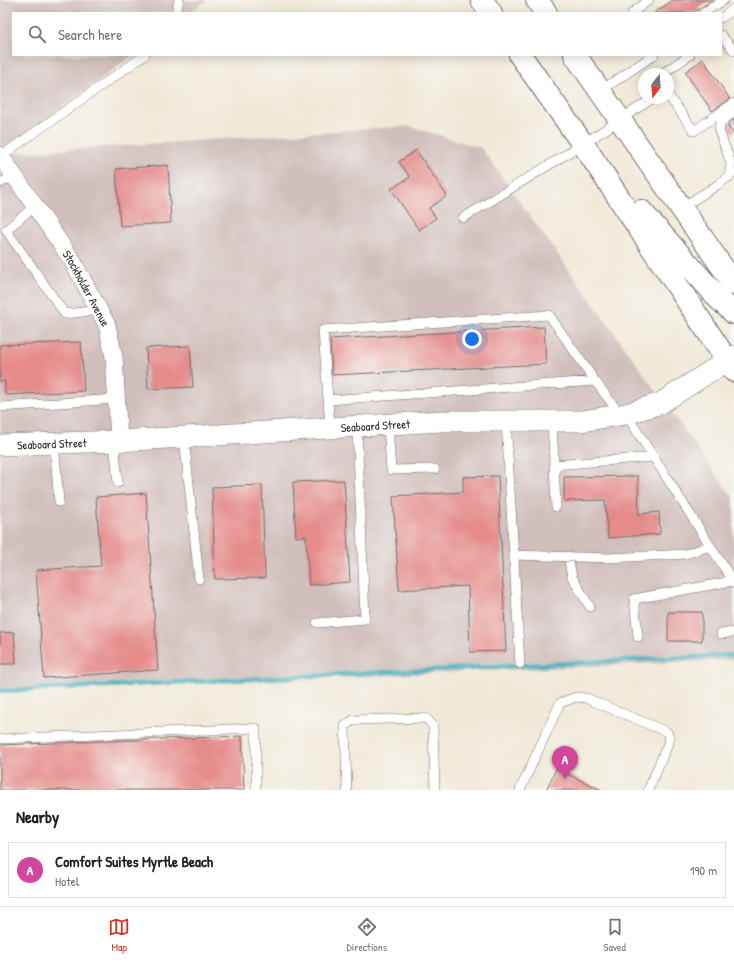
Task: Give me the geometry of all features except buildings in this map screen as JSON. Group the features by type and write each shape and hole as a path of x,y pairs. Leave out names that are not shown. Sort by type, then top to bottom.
{"main road":[{"path":"482,0 490,12"},
{"path":"537,0 545,12"},
{"path":"521,56 732,362"},
{"path":"576,56 734,284"},
{"path":"585,147 720,300 734,313"}],"street":[{"name":"Stockholder Avenue","path":"0,156 7,180 35,206 72,260 107,325 114,357 117,441"},
{"name":"Seaboard Street","path":"0,445 117,441 330,428 506,420 582,421 623,415 661,403 732,362"}],"lane":[{"path":"176,12 179,0"},
{"path":"705,12 724,0"},
{"path":"633,12 646,1"},
{"path":"722,17 734,9"},
{"path":"722,36 734,51"},
{"path":"0,156 144,56"},
{"path":"600,91 652,56"},
{"path":"671,68 689,56"},
{"path":"674,104 694,132 734,103"},
{"path":"463,218 585,147 620,120 644,104"},
{"path":"681,208 731,174 731,163 719,131 720,124 734,112"},
{"path":"35,206 6,230 65,314 100,310"},
{"path":"330,428 323,330 549,315 594,381 623,415 653,456 733,582 634,599 638,637"},
{"path":"328,400 594,381"},
{"path":"0,408 116,399"},
{"path":"506,420 520,664"},
{"path":"552,420 556,507"},
{"path":"388,425 391,470 435,469"},
{"path":"317,623 365,619 357,427"},
{"path":"184,437 199,579"},
{"path":"117,441 118,483"},
{"path":"54,443 59,502"},
{"path":"554,464 653,456"},
{"path":"514,555 609,558 686,554 710,546"},
{"path":"568,556 572,577 590,607"},
{"path":"721,634 734,632"},
{"path":"520,790 560,703 576,697 586,698 667,732 670,739 648,790"},
{"path":"347,790 345,726 353,720 426,718 433,726 435,790"},
{"path":"0,739 256,728 256,790"}],"shaded area":[{"path":"0,0 207,0 190,12 12,12 12,56 132,56 0,154"},
{"path":"409,126 481,148 734,499 734,660 0,693 0,154"}],"waterway":[{"path":"0,691 734,655"}],"place":[{"name":"Comfort Suites Myrtle Beach","path":"565,779"}]}
